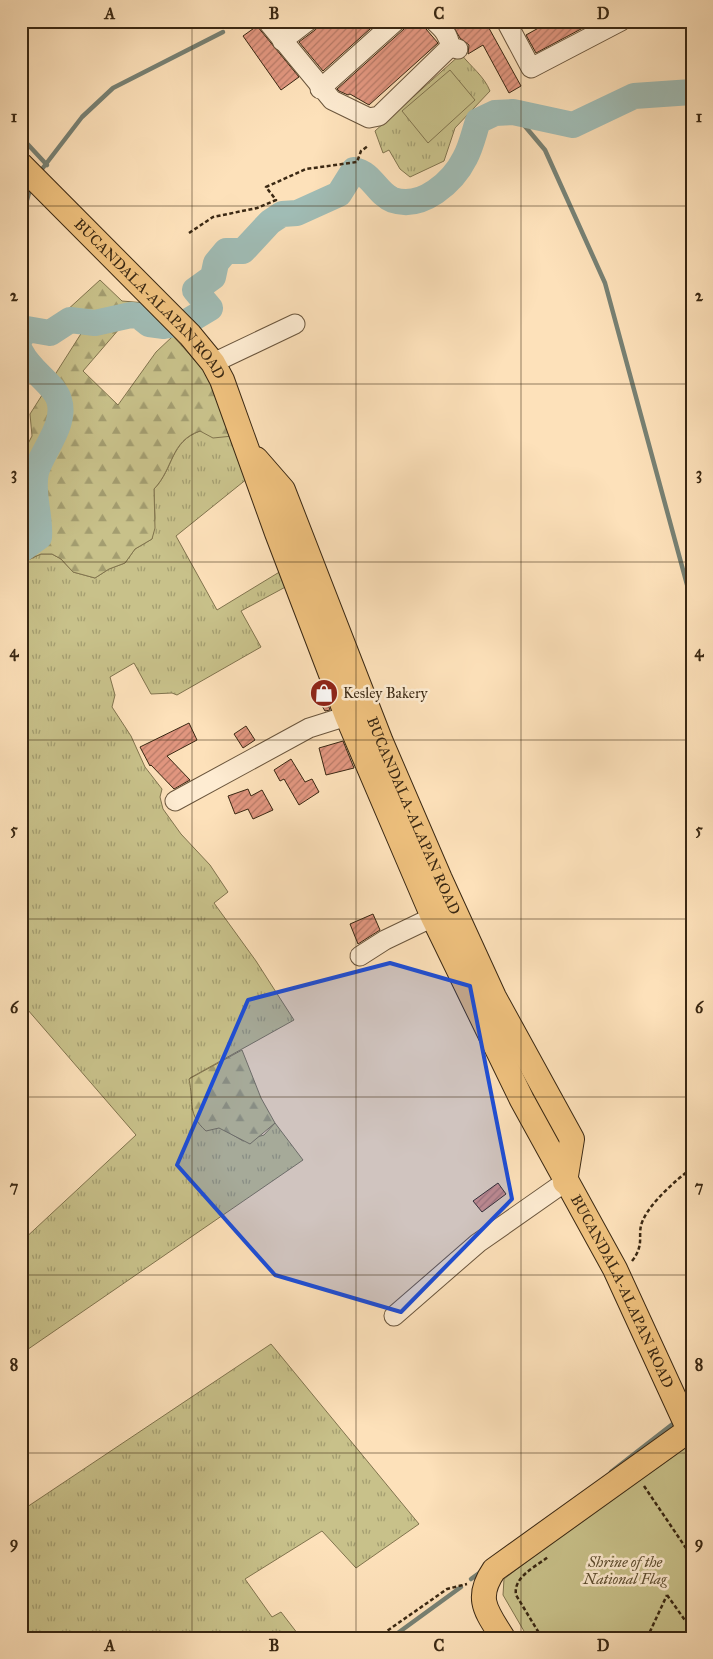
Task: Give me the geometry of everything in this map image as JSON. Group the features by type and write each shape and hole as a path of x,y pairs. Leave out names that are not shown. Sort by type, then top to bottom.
{"main road":[{"name":"BUCANDALA-ALAPAN ROAD","path":"21,165 190,335 213,363 233,404 346,716 433,918 475,1007 566,1182 615,1269 691,1429 506,1560 494,1570 486,1582"},
{"name":"BUCANDALA-ALAPAN ROAD","path":"251,457 283,490 377,733 436,870 494,997 572,1138 566,1182"},
{"path":"486,1582 482,1595 485,1608 504,1638"}],"street":[{"path":"267,21 320,89 332,100 369,118 380,116 454,48 445,32 434,21"},
{"path":"282,41 308,21"},
{"path":"320,89 396,21"},
{"path":"510,23 531,68 621,21"},
{"path":"213,363 295,324"},
{"path":"175,800 309,728 346,716"},
{"path":"360,956 385,940 433,918"},
{"path":"394,1316 478,1243 566,1182"}],"path":[{"path":"189,233 213,217 257,208 276,200 266,187 293,175 313,168 357,162 361,151 368,146"},
{"path":"615,1269 630,1262 640,1251 642,1220 669,1186 692,1168"},
{"path":"643,1485 692,1557"},
{"path":"542,1638 516,1595 514,1587 518,1580 554,1552"},
{"path":"377,1638 456,1584 486,1582"},
{"path":"649,1637 667,1595 692,1632 688,1636"}],"highlighted area":[{"path":"390,963 470,986 512,1199 401,1312 275,1275 177,1165 248,1000"}],"green space":[{"path":"461,54 481,76 490,91 455,128 444,161 410,177 400,169 389,150 383,153 375,131"},
{"path":"450,70 475,100 428,143 402,111"},
{"path":"100,280 122,301 146,303 176,328 150,336 126,321 83,371 118,405 156,352 173,336 208,375 233,436 213,438 200,431 183,441 154,489 155,528 152,539 135,549 125,563 109,569 95,578 73,572 61,559 52,554 41,554 21,563 21,457 32,436 30,414 84,329 65,312"},
{"path":"200,431 233,436 253,474 176,536 217,610 286,568 291,584 241,611 261,647 177,695 172,693 151,694 134,663 110,677 115,695 112,707 131,736 145,767 162,789 160,797 163,809 181,834 210,865 228,892 214,903 256,961 294,1020 190,1078 193,1098 192,1110 243,1141 264,1135 275,1123 303,1160 21,1354 21,1242 136,1135 21,1002 21,563 41,554 52,554 61,559 73,572 95,578 109,569 125,563 135,549 152,539 155,518 154,489 183,442"},
{"path":"242,1050 261,1098 275,1123 250,1144 219,1128 206,1131 200,1125 192,1108 189,1079"},
{"path":"271,1344 419,1524 356,1568 322,1531 245,1579 272,1617 281,1612 301,1638 21,1638 21,1511"},
{"name":"Shrine of the National Flag","path":"692,1440 692,1638 528,1638 503,1595 504,1579 654,1465"}],"building":[{"path":"319,21 379,21 323,71 299,42 315,30"},
{"path":"407,21 423,21 426,29 438,43 369,105 337,89 404,29"},
{"path":"450,21 485,21 521,86 509,93 483,45 468,54 469,45 460,38"},
{"path":"551,21 596,21 536,53 526,35"},
{"path":"257,26 299,77 281,90 243,36"},
{"path":"322,688 330,710 325,711 314,692"},
{"path":"189,723 197,740 167,756 190,780 174,789 150,766 140,747"},
{"path":"246,726 255,740 243,748 234,734"},
{"path":"343,741 354,768 326,775 319,748"},
{"path":"291,759 305,782 312,779 319,792 299,805 284,779 280,781 274,770"},
{"path":"248,789 251,796 262,790 273,810 253,819 248,809 235,814 228,796"},
{"path":"373,914 380,930 358,944 350,924"},
{"path":"498,1183 506,1194 482,1212 473,1201"}],"waterway":[{"path":"39,173 82,117 113,88 223,32"},
{"path":"190,320 210,308 195,290 213,277 216,263 226,251 243,251 270,222 282,214 297,213 339,194 354,170 370,179 387,197 404,202 415,201 435,192 453,176 467,154 478,121 495,113 513,112 573,125 634,96 692,92"},
{"path":"513,112 545,150 605,283 692,603"},
{"path":"21,137 47,165"},
{"path":"21,221 31,186"},
{"path":"21,337 27,329 50,333 70,320 95,323 131,315 139,316 149,324 164,326 176,324"},
{"path":"21,317 27,329"},
{"path":"21,352 30,365 57,394 61,409 57,428 36,472 35,488 39,537 21,550"},
{"path":"611,1472 674,1423"},
{"path":"471,1579 482,1571"},
{"path":"391,1638 461,1587"}],"place":[{"name":"Kesley Bakery","path":"324,693"}]}
